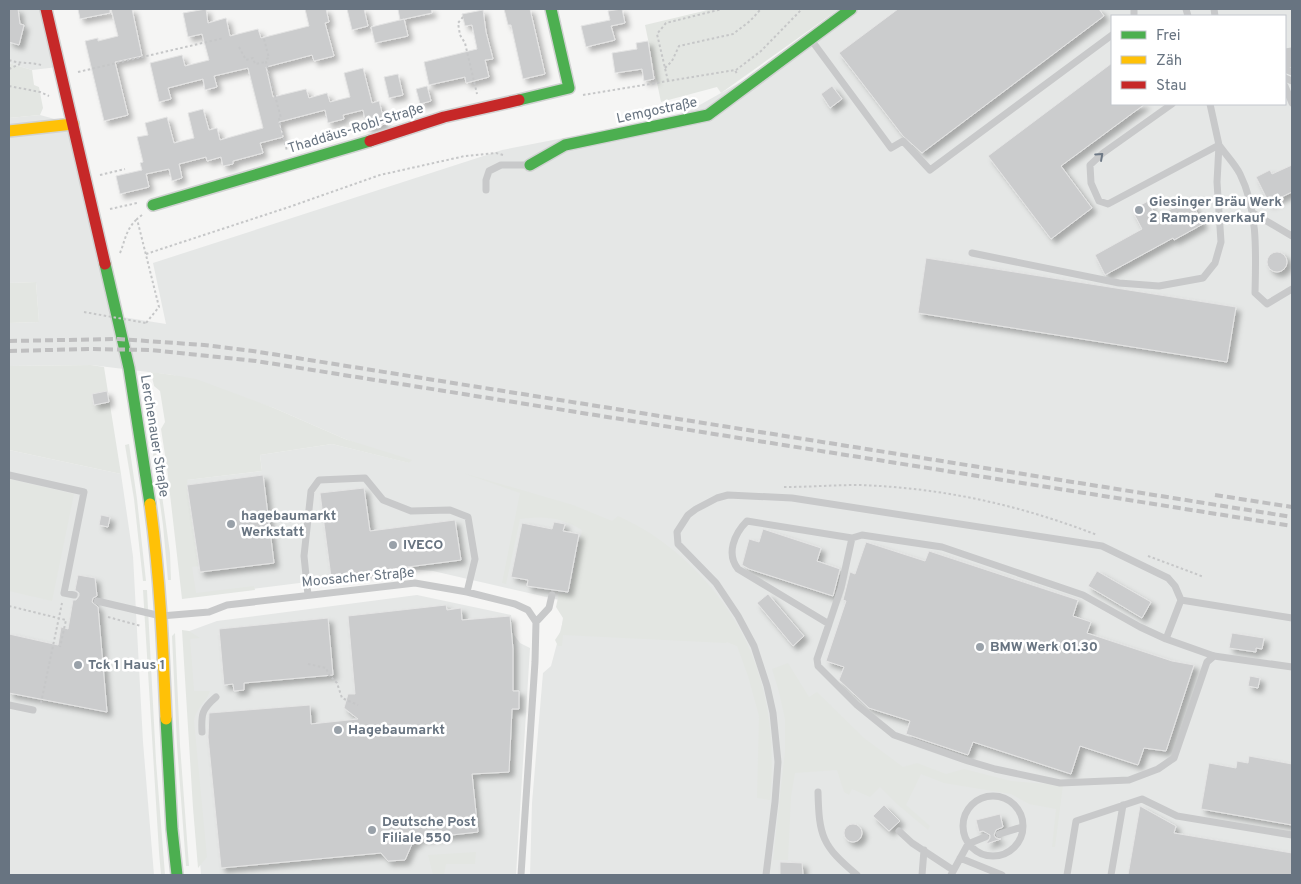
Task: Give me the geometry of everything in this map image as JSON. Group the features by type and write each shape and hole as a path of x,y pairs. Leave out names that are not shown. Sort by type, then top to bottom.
{"street":[{"name":"Lerchenauer Straße","path":"46,9 128,368 155,540 161,616 172,829 177,875"},
{"path":"551,9 569,88"},
{"name":"Lemgostraße","path":"530,165 565,145 708,115 851,9"},
{"name":"Thaddäus-Robl-Straße","path":"149,203 290,166 444,117 569,88"},
{"path":"9,131 73,124"}],"lane":[{"path":"811,40 891,148 903,141 930,170 1111,35"},
{"path":"1288,90 1292,103"},
{"path":"1171,105 1103,153 1090,165 1091,183 1099,201 1108,204 1219,145"},
{"path":"972,254 1119,283 1159,286 1203,278 1215,263 1221,242 1217,182 1219,145 1210,105"},
{"path":"1219,145 1240,174 1253,213 1256,251 1255,293 1267,304 1292,289"},
{"path":"486,190 486,180 489,171 501,165 530,165"},
{"path":"1253,213 1292,236"},
{"path":"9,475 84,492 64,593 74,595"},
{"path":"308,595 304,556 311,491 319,480 365,478 383,500 411,511 450,510 468,517 475,558 467,592"},
{"path":"766,875 778,762 773,713 767,686 754,646 738,616 716,583 678,544 676,537 679,528 688,515 696,508 728,495 792,498 1102,546 1168,578 1175,586 1181,600 1166,638"},
{"path":"829,624 738,569 733,563 731,555 734,540 741,527 747,521 852,538 862,535 942,547 1083,595 1140,626 1214,656 1292,668"},
{"path":"852,538 841,588 817,659 818,666 857,705 894,735 937,751 977,764 1060,783 1129,780 1158,769 1174,758 1207,662 1214,656"},
{"name":"Moosacher Straße","path":"97,601 161,616 209,612 227,604 415,584 467,592 515,604 528,610 536,622"},
{"path":"521,875 536,622 549,608 552,595"},
{"path":"1181,600 1292,618"},
{"path":"202,732 201,714 216,697"},
{"path":"9,705 33,710"},
{"path":"818,792 819,820 826,845 857,875"},
{"path":"988,797 999,797 1008,801 1016,808 1021,816 1022,827 1021,836 1017,844 1002,855 992,856 983,855 968,844 963,830 965,814 970,806 988,797"},
{"path":"1067,875 1076,821 1142,798 1177,816 1292,835"},
{"path":"1111,875 1123,805"},
{"path":"999,834 1022,827"},
{"path":"898,831 912,844 924,850 952,873 968,844 985,837"},
{"path":"922,875 924,850"},
{"path":"960,858 1002,875"},
{"path":"177,875 188,875"}],"path":[{"path":"668,81 657,34 666,23 722,9"},
{"path":"665,68 672,61 679,46 733,34 750,21 761,9"},
{"path":"569,88 572,93 584,95 735,70 762,51 802,9"},
{"path":"463,16 458,23 460,35 465,43 481,108"},
{"path":"60,75 224,38"},
{"path":"239,47 246,60 254,58 255,64 266,62 266,59 269,58 264,39"},
{"path":"9,60 20,64"},
{"path":"266,62 281,118 279,119 290,166"},
{"path":"9,69 20,64 35,63 41,65"},
{"path":"735,70 747,87"},
{"path":"9,86 40,92 50,96"},
{"path":"146,254 380,175 465,156 496,153 505,156"},
{"path":"98,175 125,169"},
{"path":"107,210 149,203"},
{"path":"120,254 126,232 149,203"},
{"path":"84,312 146,323 159,307 137,219"},
{"path":"778,487 862,485 949,494 1015,507 1102,536"},
{"path":"1142,554 1204,577"},
{"path":"33,710 40,710 64,593"},
{"path":"9,606 66,620 60,647"},
{"path":"108,617 141,626"},
{"path":"308,664 326,668 329,675 337,683 342,698 358,705"}],"shaded area":[{"path":"9,9 45,9 58,67 32,70 9,63"},
{"path":"712,9 839,9 721,93 717,87 661,102 645,25"},
{"path":"839,9 1292,9 1292,875 530,875 532,803 543,673 551,666 568,602 433,571 410,569 188,597 178,481 262,471 260,455 332,444 410,463 345,439 274,408 173,375 91,365 9,366 9,323 39,322 36,282 9,283 9,118 40,115 73,124 116,316 166,324 153,263 502,150 682,115 744,80"},
{"path":"9,63 32,70 34,85 39,87 43,108 40,115 9,118"},
{"path":"36,282 39,322 9,323 9,283"},
{"path":"91,365 104,367 121,474 9,450 9,366"},
{"path":"151,372 196,379 274,408 345,439 412,460 409,463 332,444 260,455 262,471 187,480 199,566 192,567 196,593 254,586 255,590 182,599 161,429 165,422 160,391 154,386"},
{"path":"129,444 146,581 143,581 134,499 125,445"},
{"path":"155,445 170,553 171,580 168,580 163,525 152,446"},
{"path":"9,450 121,474 133,556 143,742 154,875 9,875"},
{"path":"463,473 573,505 612,521 618,516 661,540 698,573 719,597 736,623 750,650 760,678 767,707 771,737 770,800 757,798 759,716 737,646 727,642 563,635 562,646 558,646 555,640 561,631 563,618 556,607 559,593 569,594 582,530 567,522 552,518 520,519 506,584 502,583 520,493"},
{"path":"9,479 74,494 52,601 9,591"},
{"path":"143,590 147,590 156,761 165,875 161,875 159,852"},
{"path":"417,595 511,615 514,635 520,643 530,648 516,875 201,875 184,633 217,621"},
{"path":"182,630 189,631 200,638 190,639 194,691 210,691 197,712 194,721 207,857 198,868 193,808"},
{"path":"175,633 180,745 189,866 186,866 177,745 172,636"},
{"path":"788,663 809,697 817,692 864,738 903,767 917,763 946,774 964,769 1011,781 1063,785 1055,847 1052,847 1056,809 1029,804 1011,794 944,783 921,774 906,805 930,826 928,830 880,787 870,797 852,789 849,795 844,792 837,770 795,773 791,797 788,860 773,860 785,751 785,719 772,669"},
{"path":"476,852 475,864 446,864 444,875 433,875 428,855"}],"building":[{"path":"9,9 18,9 20,24 24,25 19,45 9,42"},
{"path":"78,9 110,9 110,13 80,19"},
{"path":"111,9 132,9 142,56 115,62 128,115 104,121 85,41 98,38 98,41 118,36"},
{"path":"206,9 208,23 226,18 230,36 258,29 261,38 309,26 305,9 326,9 329,22 325,23 334,56 314,61 312,55 266,67 273,97 306,89 309,98 327,93 330,102 350,97 344,73 363,68 372,103 379,101 385,124 367,129 363,110 343,115 344,119 328,123 325,110 279,122 283,137 260,143 263,153 233,161 233,164 223,166 221,157 207,161 206,157 179,164 182,178 172,181 169,169 146,174 149,187 120,194 116,176 142,170 140,163 143,162 137,137 148,135 145,123 167,117 174,143 194,138 188,113 203,109 209,130 217,128 220,140 263,128 248,68 214,76 217,87 205,90 203,79 168,88 171,99 159,102 150,63 182,55 185,66 209,60 202,34 188,37 183,13"},
{"path":"347,9 364,9 368,26 352,30"},
{"path":"398,9 431,9 432,13 400,20"},
{"path":"504,9 530,9 545,74 523,79 511,25 508,25"},
{"path":"622,9 625,23 611,26 615,40 586,47 581,26 610,20 608,11"},
{"path":"898,9 1099,9 1104,16 922,153 903,136 839,53"},
{"path":"483,10 493,59 485,60 489,77 466,83 465,77 429,85 424,62 477,49 472,25 465,26 462,14"},
{"path":"404,19 408,36 375,43 371,27"},
{"path":"648,41 654,79 644,81 642,69 615,73 612,53 637,49 636,43"},
{"path":"1111,64 1111,105 1144,105 1061,166 1092,208 1051,239 988,156"},
{"path":"398,74 403,95 389,98 384,77"},
{"path":"427,86 431,101 420,104 416,89"},
{"path":"832,86 842,99 830,108 821,94"},
{"path":"1292,165 1292,192 1269,203 1256,177 1270,170 1272,174"},
{"path":"1190,199 1203,224 1105,275 1095,255 1142,229 1132,210 1148,201 1156,217"},
{"path":"1277,252 1284,255 1287,262 1284,269 1277,272 1270,269 1267,262 1270,255"},
{"path":"926,258 1236,307 1227,362 918,313"},
{"path":"107,391 109,402 94,405 92,394"},
{"name":"hagebaumarkt Werkstatt","path":"263,475 274,563 200,572 187,485"},
{"name":"IVECO","path":"364,488 370,531 455,520 461,560 331,577 320,493"},
{"path":"101,515 110,517 108,527 99,525"},
{"path":"554,522 565,524 563,531 579,534 568,592 527,586 528,580 511,577 522,523 552,529"},
{"path":"763,529 821,548 817,561 840,569 833,596 749,569 742,565 749,539 759,542"},
{"name":"BMW Werk 01.30","path":"866,542 925,561 929,551 1078,600 1073,616 1091,622 1087,633 1172,661 1194,665 1166,751 1144,748 1138,765 1080,746 1071,774 973,742 968,755 906,734 910,721 869,708 839,680 844,667 826,661 846,601 843,600 850,572 855,574"},
{"path":"1097,571 1151,602 1142,618 1088,586"},
{"path":"78,575 95,578 97,596 93,598 92,602 98,607 107,712 9,693 9,634 58,645 61,627 68,629 73,600 76,600 79,596 79,593 75,590"},
{"path":"768,594 804,636 793,646 757,603"},
{"name":"Hagebaumarkt","path":"446,605 447,610 461,608 462,620 510,616 513,649 513,691 519,691 519,709 512,709 509,772 472,774 478,832 416,839 417,843 412,844 405,860 388,861 381,853 221,868 208,737 209,713 310,705 311,724 358,719 344,708 348,694 355,694 348,616"},
{"path":"328,618 333,675 244,683 244,690 234,691 233,684 224,685 219,629"},
{"path":"1232,633 1264,638 1262,649 1256,648 1256,652 1229,648"},
{"path":"1250,676 1260,678 1258,688 1248,686"},
{"path":"1249,756 1292,764 1292,825 1201,809 1209,763 1236,768 1237,761 1248,763"},
{"path":"884,805 900,821 889,831 873,816"},
{"path":"1140,806 1176,826 1174,833 1292,853 1292,875 1128,875"},
{"path":"1000,814 1003,827 996,830 994,835 996,838 1001,839 986,844 990,835 983,831 979,832 976,820"},
{"path":"853,824 859,827 862,833 859,839 853,842 847,839 844,833 847,827"},
{"path":"780,862 802,863 803,875 780,875"}],"railway":[{"path":"9,341 118,339 204,345 253,351 1292,517"},
{"path":"9,351 151,350 256,361 1292,526"},
{"path":"1215,495 1292,507"}],"traffic: fast":[{"path":"519,100 569,88 551,9"},
{"path":"530,165 565,145 708,115 851,9"},
{"path":"153,205 370,141"},
{"path":"105,264 129,368 150,504"},
{"path":"166,719 172,829 177,875"}],"traffic: slow":[{"path":"9,131 73,124"},
{"path":"150,504 159,585 166,719"}],"traffic: jam":[{"path":"46,9 105,264"},
{"path":"370,141 444,117 519,100"}],"place":[{"name":"Giesinger Bräu Werk 2 Rampenverkauf","path":"1139,210"},
{"name":"hagebaumarkt Werkstatt","path":"231,524"},
{"name":"IVECO","path":"393,545"},
{"name":"BMW Werk 01.30","path":"980,647"},
{"name":"Tck 1 Haus 1","path":"78,665"},
{"name":"Hagebaumarkt","path":"338,730"},
{"name":"Deutsche Post Filiale 550","path":"372,830"}]}
